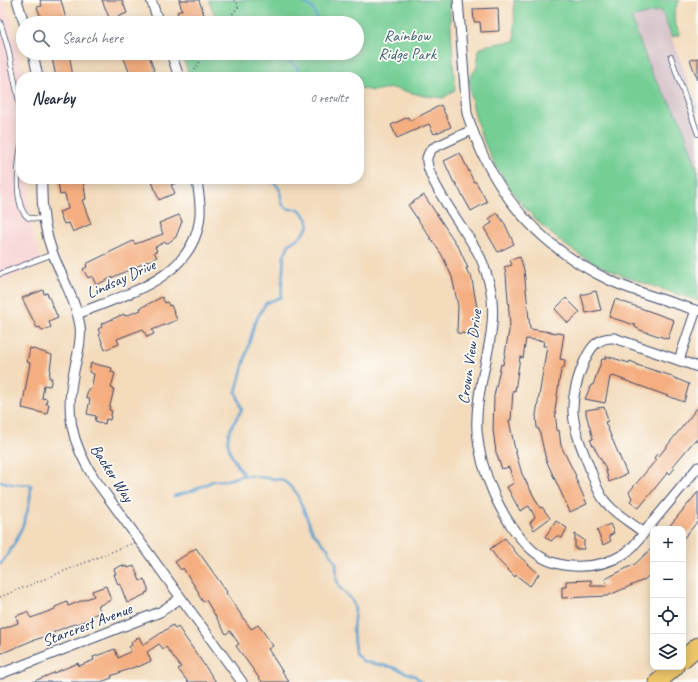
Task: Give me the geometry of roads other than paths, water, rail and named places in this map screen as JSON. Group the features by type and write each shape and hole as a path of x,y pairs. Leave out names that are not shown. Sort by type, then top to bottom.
{"highway":[{"path":"686,657 698,646"},
{"path":"658,682 672,670"}],"street":[{"path":"17,0 22,16"},
{"path":"150,0 156,16"},
{"path":"458,0 464,92 467,113 472,130 490,171 499,187 523,217 552,246 570,258 611,280 697,311 679,360"},
{"path":"34,60 37,72"},
{"path":"173,60 177,72"},
{"name":"Crown View Drive","path":"472,130 432,148 428,153 427,161 430,172 442,194 480,255 486,270 493,300 492,330 478,395 480,451 488,480 506,516 524,542 541,557 576,566 598,565 626,553 698,467"},
{"name":"Backer Way","path":"42,184 44,219 53,254 77,314 80,338 69,401 71,423 78,447 94,478 242,682"},
{"name":"Lindsay Drive","path":"77,314 153,283 165,276 180,263 192,244 198,230 200,202 198,184"},
{"path":"644,533 617,512 602,497 576,436 572,421 574,390 590,350 601,339 614,338 698,367"},
{"name":"Starcrest Avenue","path":"0,674 160,612 181,598"}],"lane":[{"path":"0,22 16,88"},
{"path":"671,57 698,134"},
{"path":"19,184 18,196 21,210 29,218 44,219"},
{"path":"0,274 53,254"}],"waterway":[{"path":"301,0 313,9 316,16"},
{"path":"287,60 299,69 298,72"},
{"path":"276,184 280,190 282,204 288,209 299,209 307,218 309,226 301,236 289,244 284,256 281,297 266,303 255,322 236,392 242,409 232,425 229,434 228,441 230,453 244,475 283,480 296,492 313,532 328,549 336,563 337,581 340,588 352,600 355,609 353,630 355,653 364,662 392,667 415,676 421,682"},
{"path":"174,496 192,491 213,481 227,480 244,475"},
{"path":"0,481 12,484 31,485 29,506 22,527 18,537 0,564"}],"park label":[{"name":"Rainbow Ridge Park","path":"407,45"}]}
